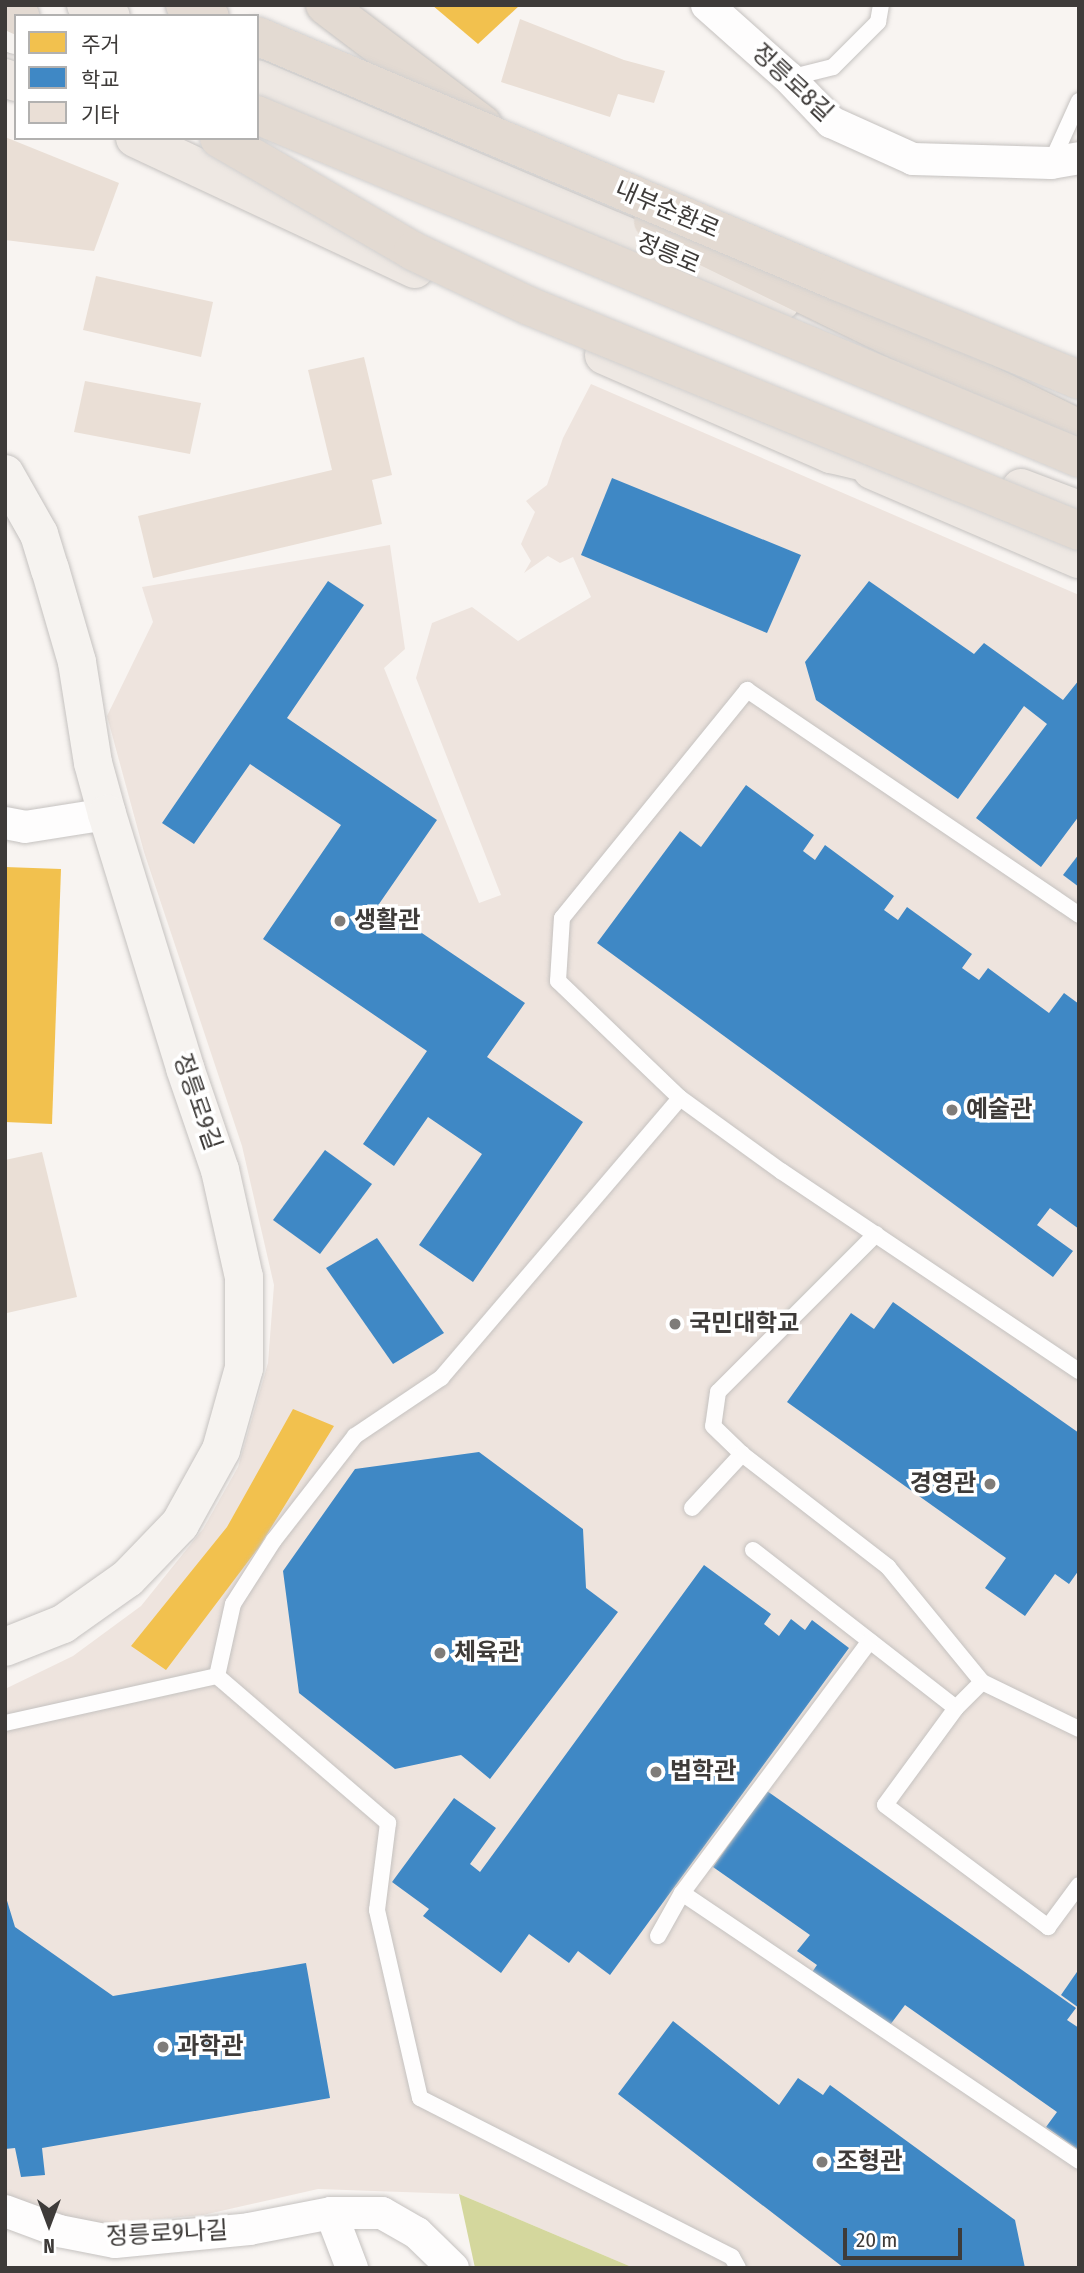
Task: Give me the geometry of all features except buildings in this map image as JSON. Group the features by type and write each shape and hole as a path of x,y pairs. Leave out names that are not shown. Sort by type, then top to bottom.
{"highway":[{"path":"186,5 206,14"},
{"path":"325,5 531,163 742,264 1076,437"},
{"name":"내부순환로","path":"259,37 839,282 1079,380"},
{"path":"259,116 1076,437"},
{"path":"222,140 413,251 529,306 1079,531"}],"main road":[{"path":"86,5 106,14"},
{"name":"정릉로","path":"259,80 1076,437"},
{"path":"139,140 648,375 1079,559"},
{"path":"648,375 849,424 1079,511"},
{"path":"831,454 1079,511"}],"street":[{"name":"정릉로8길","path":"707,5 789,78 831,122 913,159 1065,161"},
{"path":"259,134 546,248 1076,437"},
{"name":"정릉로9길","path":"5,474 39,534 50,569 77,662 93,763 185,1068 220,1170 244,1277 244,1368 221,1450 180,1524 128,1578 74,1616 5,1647"},
{"path":"5,823 25,827 107,814"},
{"name":"정릉로9나길","path":"5,2211 59,2231 115,2242 249,2229 331,2213 382,2213 417,2233 453,2268"},
{"path":"331,2213 352,2268"}],"lane":[{"path":"789,78 833,67 878,22 881,5"},
{"name":"정릉로8길","path":"1065,161 1079,101"},
{"path":"1079,915 747,690 562,918 558,981 680,1098 1079,1371"},
{"path":"217,1676 233,1604 274,1540 328,1469 355,1436 441,1378 680,1098"},
{"path":"876,1234 718,1392 713,1426 742,1454 888,1567 982,1682 1079,1729"},
{"path":"692,1508 742,1454"},
{"path":"753,1550 956,1708"},
{"path":"658,1936 682,1893 870,1641"},
{"path":"5,1723 217,1676"},
{"path":"217,1676 388,1823 377,1910 420,2098 732,2257 738,2268"},
{"path":"982,1682 956,1708 885,1804 1048,1927 1079,1885"},
{"path":"682,1893 1079,2161"}],"shaded area":[{"name":"국민대학교","path":"591,384 1079,595 1079,2268 634,2268 459,2194 318,2189 203,2215 70,2227 5,2196 5,1689 73,1656 141,1606 203,1529 238,1467 268,1363 274,1285 242,1146 144,852 107,716 153,622 142,587 390,545 405,649 384,668 479,903 501,895 416,678 432,623 472,607 518,641 591,597 573,557 560,563 548,556 524,573 531,561 521,544 535,512 526,501 547,485 563,438"}],"green space":[{"path":"459,2194 634,2268 475,2268"}],"place":[{"name":"생활관","path":"340,921"},
{"name":"예술관","path":"952,1110"},
{"name":"국민대학교","path":"675,1324"},
{"name":"경영관","path":"990,1484"},
{"name":"체육관","path":"440,1653"},
{"name":"법학관","path":"656,1772"},
{"name":"과학관","path":"163,2047"},
{"name":"조형관","path":"822,2162"}]}
